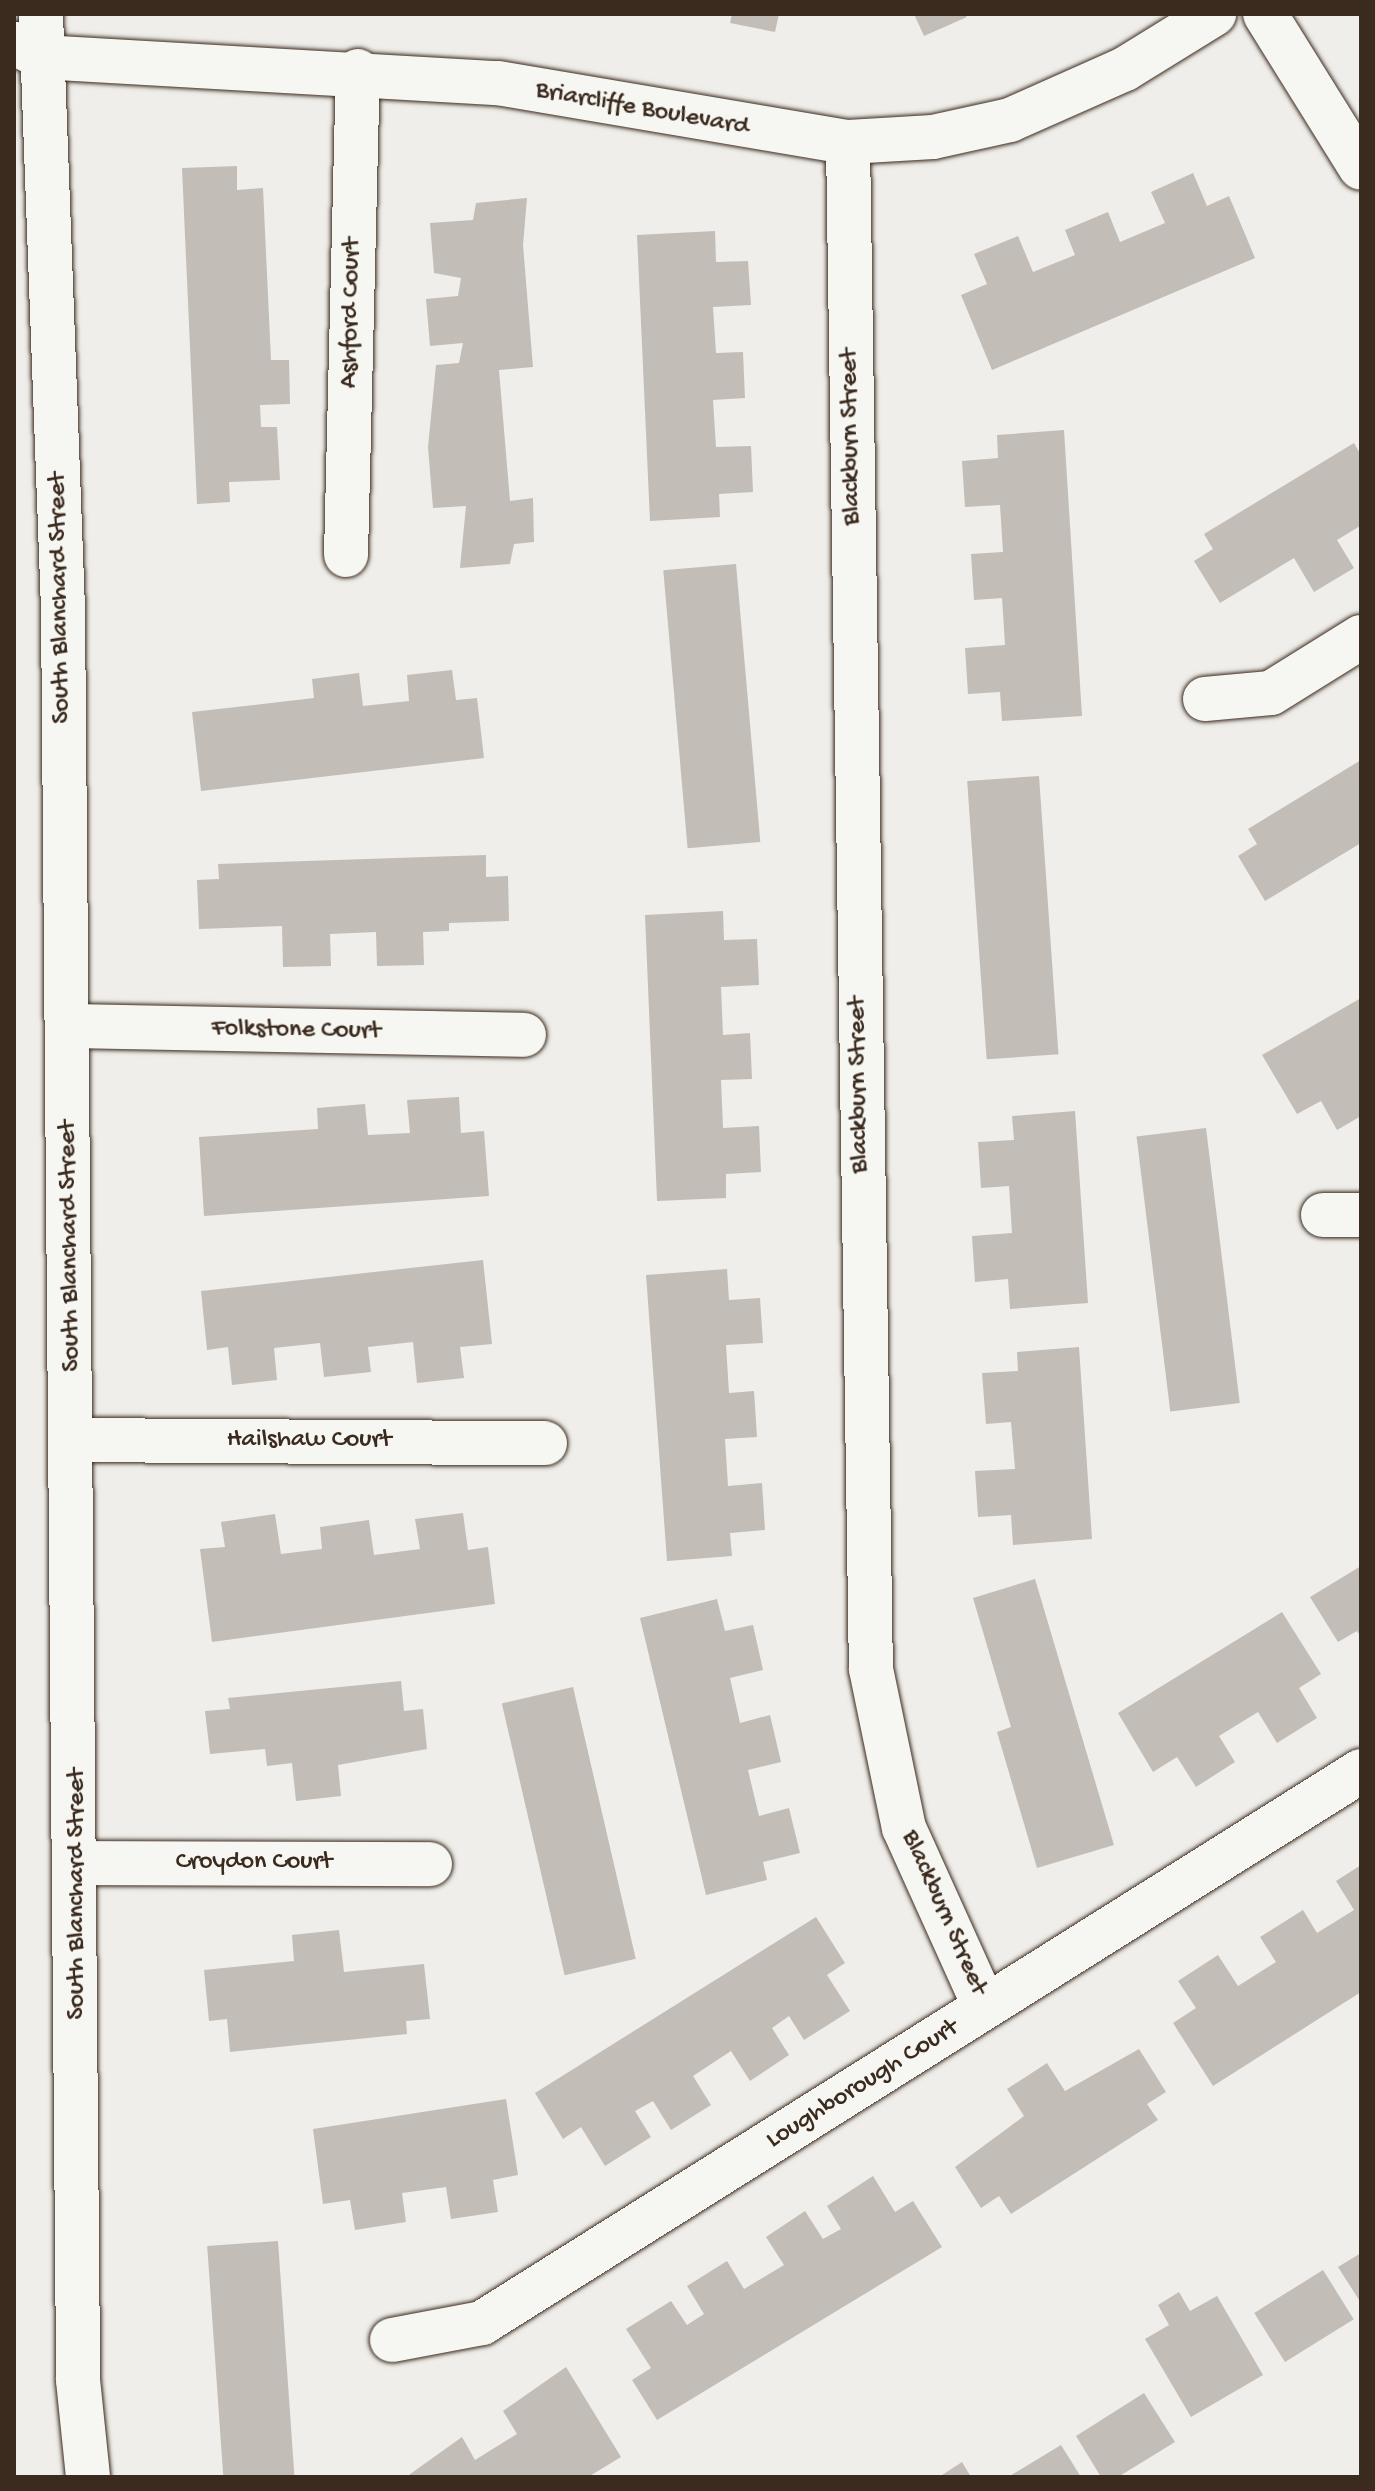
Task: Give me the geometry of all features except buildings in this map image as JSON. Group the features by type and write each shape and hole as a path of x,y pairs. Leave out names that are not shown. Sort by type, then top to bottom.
{"street":[{"name":"South Blanchard Street","path":"41,14 23,58 63,609 78,1863 78,2380 88,2477"},
{"name":"Briarcliffe Boulevard","path":"23,58 358,71 498,83 848,142 933,137 1010,120 1125,69 1214,14"},
{"path":"1265,14 1361,168"},
{"name":"Ashford Court","path":"346,555 358,71"},
{"name":"Blackburn Street","path":"848,142 871,1669 904,1828 985,2007"},
{"path":"1205,699 1271,693 1361,637"},
{"name":"Folkstone Court","path":"68,1026 524,1035"},
{"name":"Hailshaw Court","path":"73,1440 545,1443"},
{"name":"Loughborough Court","path":"392,2340 482,2323 1361,1771"},
{"name":"Croydon Court","path":"78,1863 430,1864"}]}
